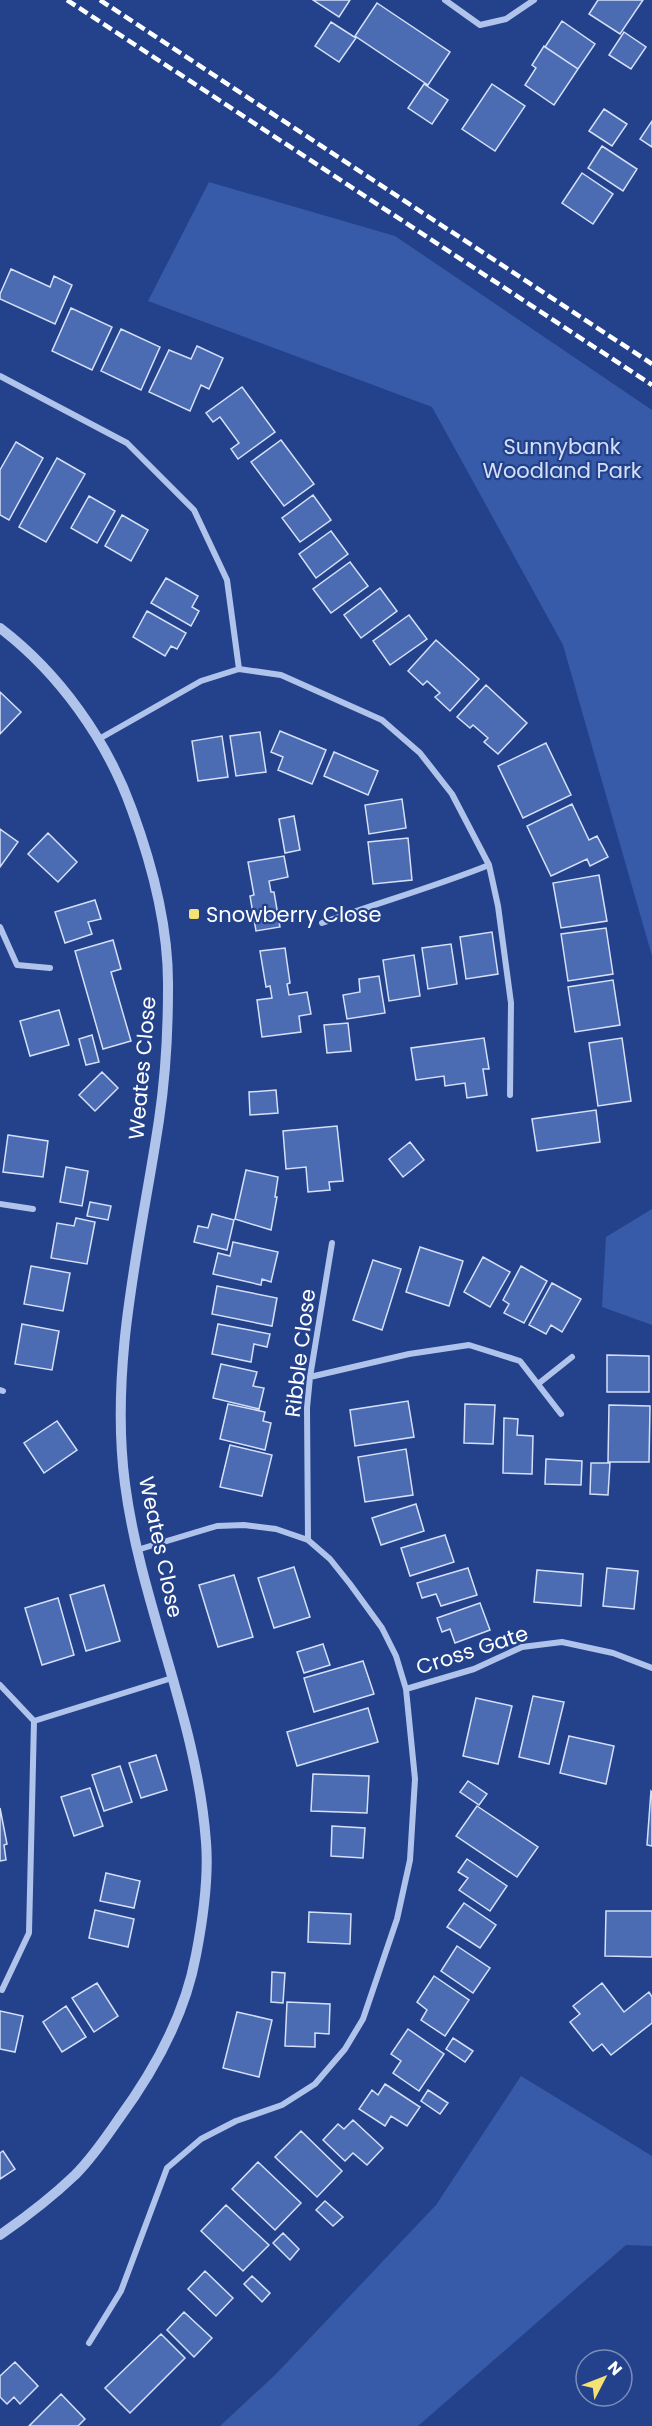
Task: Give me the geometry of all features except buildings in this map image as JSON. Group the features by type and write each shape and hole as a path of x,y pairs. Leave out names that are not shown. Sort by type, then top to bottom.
{"street":[{"path":"445,0 480,25 506,19 534,0"},
{"path":"0,376 127,443 194,510 226,580 239,669"},
{"name":"Weates Close","path":"0,628 19,642 52,676 99,739 126,793 145,847 161,908 169,986 160,1113 123,1344 120,1419 125,1484 137,1550 189,1737 201,1794 207,1848 204,1907 195,1961 176,2021 141,2088 77,2173 24,2219 0,2235"},
{"path":"99,739 201,681 239,669 281,675 382,720 420,753 452,794 489,865 498,906 511,1003 510,1095"},
{"path":"322,923 386,900 447,882 489,865"},
{"path":"0,927 17,965 50,968"},
{"path":"0,1204 33,1209"},
{"name":"Ribble Close","path":"308,1540 310,1377 332,1243"},
{"path":"310,1377 409,1354 469,1344 520,1361 561,1414"},
{"path":"538,1384 572,1357"},
{"path":"90,2343 121,2291 167,2168 201,2139 236,2121 282,2105 315,2084 345,2049 363,2019 397,1919 410,1860 415,1779 406,1689 396,1656 382,1628 350,1584 330,1559 308,1540 276,1529 217,1526 137,1550"},
{"name":"Cross Gate","path":"406,1689 474,1669 522,1647 562,1642 614,1653 652,1668"},
{"path":"34,1721 172,1677"},
{"path":"0,1684 34,1721 29,1933 2,1990"}],"green space":[{"name":"Sunnybank Woodland Park","path":"209,182 395,236 652,410 652,956 563,645 432,407 148,301"},
{"path":"652,1209 652,1325 602,1307 606,1237"},
{"path":"521,2076 652,2156 652,2246 626,2245 418,2426 220,2426 276,2374 436,2205"}],"railway":[{"path":"67,0 652,385"},
{"path":"100,0 652,364"}],"place":[{"name":"Snowberry Close","path":"194,914"}]}
